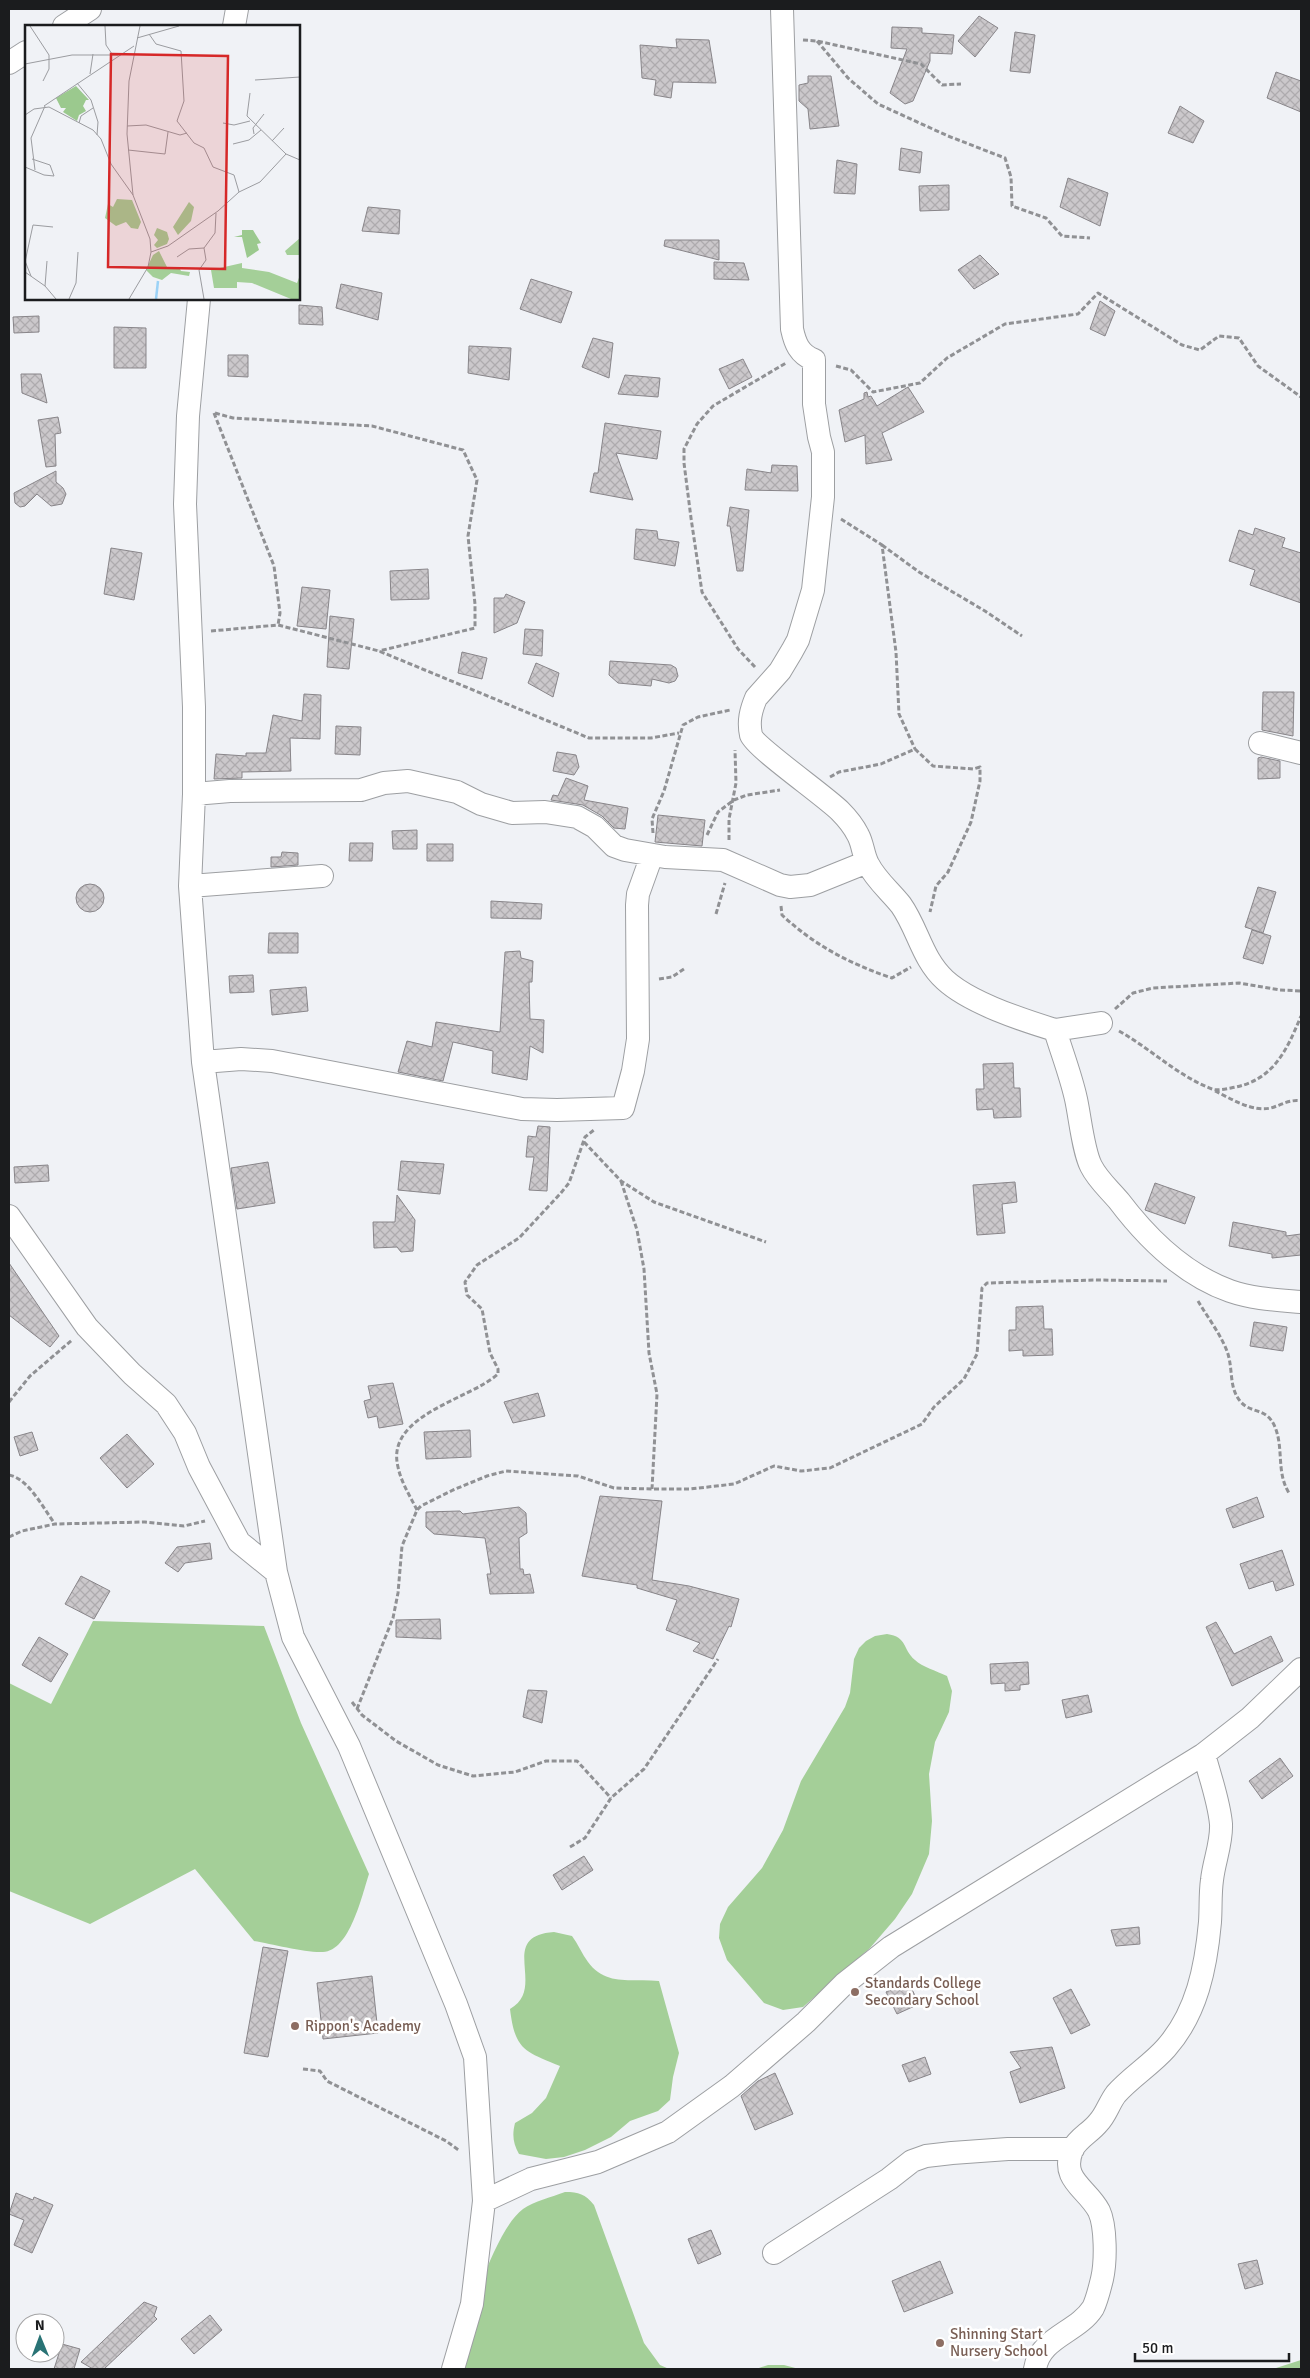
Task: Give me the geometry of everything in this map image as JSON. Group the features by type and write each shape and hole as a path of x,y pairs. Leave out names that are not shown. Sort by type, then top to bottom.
{"street":[{"path":"65,25 85,9"},
{"path":"234,25 237,9"},
{"path":"782,9 792,329 795,341 807,356 823,452 822,519 813,590 809,606 787,662 769,682 753,705 750,713 752,736 759,746 813,786 841,812 858,834 867,862 879,881 902,906 927,958 935,970 956,989 1011,1016 1055,1030 1101,1023"},
{"path":"9,64 25,53"},
{"path":"199,300 188,416 185,504 192,633 194,794 190,886 203,1062 276,1572 293,1637 350,1746 456,2004 475,2056 484,2201 472,2304 453,2369"},
{"path":"1260,743 1301,753"},
{"path":"194,794 230,791 361,790 384,783 408,781 457,792 480,804 512,813 545,812 577,817 594,827 614,846 652,855 716,859 729,862 780,885 790,887 810,885 867,862"},
{"path":"203,1062 241,1059 272,1061 522,1108 557,1110 623,1108 636,1055 638,894 652,855"},
{"path":"190,886 322,876"},
{"path":"1055,1030 1076,1097 1090,1164 1100,1182 1138,1226 1203,1279 1232,1292 1269,1299 1301,1302"},
{"path":"9,1216 87,1327 132,1374 166,1404 185,1433 199,1467 239,1542 276,1572"},
{"path":"484,2201 531,2179 598,2162 668,2132 732,2086 806,2022 844,1984 891,1947 1204,1754 1250,1718 1301,1669"},
{"path":"1035,2369 1036,2360 1051,2341 1077,2324 1093,2308 1102,2278 1104,2245 1099,2212 1073,2181 1068,2163 1073,2148 1080,2138 1100,2122 1116,2095 1136,2074 1156,2059 1177,2035 1192,2007 1201,1982 1209,1932 1212,1879 1218,1853 1221,1825 1204,1754"},
{"path":"774,2254 889,2179 912,2161 926,2156 1008,2149 1073,2148"}],"path":[{"path":"782,40 816,40 921,64 942,85 961,84"},
{"path":"816,40 848,78 878,104 948,136 1005,158 1011,177 1012,206 1046,218 1062,236 1090,238"},
{"path":"769,682 738,649 702,592 688,500 684,448 697,424 713,406 807,356 851,370 873,392 920,383 947,358 1004,324 1078,314 1098,293 1182,345 1200,350 1219,336 1239,338 1258,366 1301,396"},
{"path":"215,413 274,566 280,613 278,625"},
{"path":"188,416 215,413 233,418 372,426 463,450 477,480 468,536 475,604 475,628 379,651"},
{"path":"822,519 840,518 919,572 985,611 1022,636"},
{"path":"882,545 896,652 900,714 915,749 933,766 973,769 980,767 980,781 968,832 948,872 936,886 932,906 917,937"},
{"path":"192,633 278,625 379,651 589,738 658,738 679,733"},
{"path":"652,855 652,819 671,771 679,733 683,725 698,717 753,705"},
{"path":"716,914 722,900 729,862 728,819 734,800 735,744 742,738 752,736"},
{"path":"706,835 718,812 734,800 747,794 776,792 797,785 813,786 839,772 881,764 915,749"},
{"path":"780,885 782,915 808,938 863,968 892,978 927,958"},
{"path":"638,977 662,979 672,977 684,969"},
{"path":"1301,991 1280,990 1239,983 1153,988 1133,993 1101,1023 1139,1042 1183,1074 1243,1105 1270,1108 1286,1102 1301,1101"},
{"path":"1215,1090 1238,1087 1259,1080 1266,1075 1291,1040 1301,1016"},
{"path":"416,1510 402,1481 397,1465 397,1446 403,1435 437,1406 482,1386 498,1374 498,1369 490,1354 482,1309 467,1295 465,1282 477,1265 519,1238 560,1194 569,1183 584,1142 584,1137 623,1108"},
{"path":"584,1142 620,1181 654,1202 766,1242"},
{"path":"620,1181 637,1230 644,1269 649,1353 657,1394 652,1490"},
{"path":"357,1709 394,1618 402,1546 416,1510 438,1496 487,1476 506,1471 578,1476 614,1488 652,1490 690,1489 734,1484 774,1466 801,1471 830,1468 922,1424 934,1407 964,1379 974,1364 979,1340 982,1288 987,1283 1095,1280 1170,1281"},
{"path":"1196,1297 1227,1353 1233,1391 1242,1404 1269,1416 1275,1426 1281,1447 1283,1483 1289,1493"},
{"path":"9,1402 30,1376 87,1327"},
{"path":"9,1475 15,1476 33,1493 55,1524"},
{"path":"9,1537 22,1531 55,1524 145,1522 184,1526 225,1517"},
{"path":"570,1847 586,1838 611,1798 644,1769 718,1659"},
{"path":"347,1697 357,1709 396,1741 438,1765 473,1776 515,1772 546,1761 577,1761 611,1798"},
{"path":"304,2069 320,2072 327,2081 446,2141 483,2168"}],"green space":[{"path":"93,1621 264,1626 301,1723 369,1874 354,1920 341,1942 332,1949 323,1952 308,1951 254,1941 195,1869 90,1924 9,1891 9,1683 51,1704"},
{"path":"887,1634 902,1641 911,1656 918,1662 947,1676 952,1691 949,1712 935,1742 929,1774 932,1821 929,1854 912,1894 895,1919 870,1948 803,2007 783,2010 764,2003 727,1960 719,1938 720,1924 728,1907 762,1868 783,1830 801,1781 845,1707 850,1693 854,1659 859,1648 875,1636"},
{"path":"554,1932 572,1936 588,1962 603,1975 620,1980 659,1981 679,2053 670,2100 658,2111 630,2121 611,2137 585,2150 564,2157 546,2159 519,2154 515,2146 514,2127 515,2123 532,2113 546,2098 560,2066 529,2052 523,2047 515,2033 510,2009 520,2000 525,1989 524,1964 528,1943 537,1936"},
{"path":"565,2192 581,2194 594,2205 644,2343 660,2365 669,2369 452,2369 472,2308 501,2238 512,2221 527,2206"},
{"path":"1301,2360 1301,2369 1273,2369"},
{"path":"768,2365 784,2365 799,2369 756,2369"}],"building":[{"path":"979,16 998,28 975,57 958,41"},
{"path":"892,27 922,28 922,33 954,35 952,54 930,53 930,61 913,101 905,104 890,93 907,49 891,48"},
{"path":"1015,32 1035,35 1030,73 1010,71"},
{"path":"676,39 709,40 716,83 673,82 671,98 654,95 656,80 642,78 640,45 677,48"},
{"path":"1276,72 1301,81 1301,112 1267,98"},
{"path":"808,76 831,76 839,126 810,129 808,109 799,101 799,85 808,83"},
{"path":"1180,106 1204,121 1193,143 1168,133"},
{"path":"901,148 922,152 920,173 899,170"},
{"path":"837,160 857,164 855,194 834,193"},
{"path":"1068,178 1108,193 1100,226 1060,207"},
{"path":"949,185 949,210 920,211 919,186"},
{"path":"368,207 400,210 399,234 362,231"},
{"path":"665,240 719,240 719,260 664,246"},
{"path":"980,255 999,274 974,289 958,270"},
{"path":"714,262 744,263 749,280 714,279"},
{"path":"531,279 572,292 561,323 520,309"},
{"path":"341,284 382,293 378,320 336,308"},
{"path":"1100,301 1115,311 1105,336 1090,329"},
{"path":"299,305 322,307 323,325 299,324"},
{"path":"39,316 39,332 14,333 13,317"},
{"path":"114,327 146,328 146,368 114,368"},
{"path":"593,338 613,343 609,378 582,367"},
{"path":"469,346 511,348 509,380 468,373"},
{"path":"228,355 248,355 248,377 228,376"},
{"path":"743,359 752,377 729,389 719,369"},
{"path":"21,374 41,374 47,403 22,393"},
{"path":"625,375 660,378 658,397 618,394"},
{"path":"908,387 924,412 882,433 892,460 866,464 865,435 845,442 839,410 864,399 864,393 867,392 868,397 871,396 877,406"},
{"path":"58,417 61,433 55,434 56,466 46,467 38,420"},
{"path":"605,423 661,431 657,459 616,453 633,500 590,492 594,473 598,473"},
{"path":"772,465 797,466 798,491 745,490 747,469 771,473"},
{"path":"56,471 56,482 63,488 66,494 62,504 51,506 37,494 25,506 20,507 15,503 14,493"},
{"path":"730,507 749,510 743,571 737,571 730,526 727,526"},
{"path":"1255,528 1285,538 1282,547 1301,553 1301,603 1250,585 1255,570 1229,561 1239,530 1253,535"},
{"path":"636,529 657,531 658,539 679,542 675,566 634,559"},
{"path":"111,548 142,553 134,600 104,594"},
{"path":"428,569 429,599 391,600 390,571"},
{"path":"302,587 330,590 326,629 297,626"},
{"path":"506,594 525,602 517,623 494,633 494,598 504,598"},
{"path":"330,616 354,619 349,669 327,667"},
{"path":"525,629 543,630 542,656 523,654"},
{"path":"462,652 487,658 482,679 458,673"},
{"path":"610,661 671,665 676,668 678,676 675,681 669,683 652,679 651,686 618,683 609,675"},
{"path":"536,663 559,673 553,697 528,683"},
{"path":"1263,692 1294,692 1293,736 1262,730"},
{"path":"304,694 321,695 320,739 290,738 291,771 242,772 242,778 214,779 216,754 246,756 246,753 266,753 273,715 302,721"},
{"path":"336,726 361,727 360,755 335,754"},
{"path":"557,752 576,755 579,767 574,775 553,771"},
{"path":"1258,758 1280,761 1280,778 1258,779"},
{"path":"566,778 588,786 584,800 628,808 625,829 614,828 602,816 583,805 551,800 553,795 558,796"},
{"path":"658,815 705,820 702,846 655,842"},
{"path":"417,830 417,849 393,849 392,831"},
{"path":"350,843 373,843 372,861 349,861"},
{"path":"427,844 453,844 453,861 427,861"},
{"path":"282,852 298,853 298,865 271,867 271,857 281,857"},
{"path":"90,884 100,888 104,898 100,908 90,912 80,908 76,898 80,888"},
{"path":"1258,887 1276,892 1263,933 1245,927"},
{"path":"491,901 542,904 541,919 491,918"},
{"path":"1252,930 1271,936 1263,964 1243,958"},
{"path":"269,933 298,933 298,953 268,953"},
{"path":"520,951 521,958 533,961 532,982 529,982 530,1019 544,1020 543,1053 530,1046 527,1080 492,1073 493,1051 453,1042 443,1081 398,1072 407,1041 432,1047 436,1022 500,1032 505,952"},
{"path":"253,975 254,992 230,993 229,976"},
{"path":"306,987 308,1011 272,1015 270,990"},
{"path":"1013,1063 1014,1088 1020,1088 1021,1117 994,1118 993,1109 977,1110 976,1089 984,1089 983,1064"},
{"path":"538,1126 550,1127 547,1191 529,1190 534,1157 526,1157 528,1136 536,1137"},
{"path":"401,1161 444,1164 440,1194 398,1190"},
{"path":"268,1162 275,1203 237,1209 231,1168"},
{"path":"48,1165 49,1181 15,1183 14,1167"},
{"path":"1015,1182 1017,1202 1002,1204 1005,1233 977,1235 973,1185"},
{"path":"1155,1183 1195,1197 1185,1224 1145,1210"},
{"path":"397,1195 415,1220 413,1251 401,1252 397,1247 374,1248 373,1222 395,1222"},
{"path":"1233,1222 1286,1232 1286,1236 1301,1234 1301,1255 1272,1258 1272,1254 1229,1246"},
{"path":"9,1263 59,1336 50,1347 9,1315"},
{"path":"1043,1306 1044,1329 1052,1329 1053,1355 1023,1356 1023,1350 1009,1351 1009,1330 1016,1330 1016,1307"},
{"path":"1254,1322 1287,1327 1283,1351 1250,1346"},
{"path":"393,1383 403,1424 379,1428 377,1416 368,1418 364,1401 371,1399 368,1386"},
{"path":"538,1393 545,1416 513,1423 504,1402"},
{"path":"470,1430 471,1457 426,1459 424,1432"},
{"path":"32,1432 38,1450 20,1456 14,1437"},
{"path":"127,1434 154,1464 127,1488 100,1458"},
{"path":"600,1496 662,1501 652,1580 689,1586 739,1599 731,1627 729,1626 713,1659 693,1651 700,1643 666,1630 677,1600 637,1588 637,1585 582,1576"},
{"path":"1257,1497 1264,1517 1233,1528 1226,1509"},
{"path":"519,1507 526,1513 527,1533 519,1538 520,1569 523,1569 524,1575 530,1574 534,1593 490,1594 487,1574 491,1574 485,1538 434,1534 426,1527 426,1512 460,1511 463,1514"},
{"path":"210,1543 212,1559 185,1563 178,1572 165,1563 177,1547"},
{"path":"1282,1550 1294,1585 1276,1591 1273,1581 1249,1589 1240,1564"},
{"path":"81,1576 110,1591 94,1619 65,1604"},
{"path":"440,1619 441,1639 396,1637 396,1620"},
{"path":"1216,1622 1234,1654 1271,1636 1283,1661 1232,1686 1206,1627"},
{"path":"39,1637 68,1654 51,1682 22,1665"},
{"path":"1028,1662 1029,1684 1020,1685 1020,1690 1005,1691 1005,1683 991,1684 990,1664"},
{"path":"528,1690 547,1691 542,1723 523,1717"},
{"path":"1088,1695 1092,1712 1066,1718 1062,1700"},
{"path":"1280,1758 1293,1776 1262,1799 1249,1781"},
{"path":"584,1856 593,1870 562,1890 553,1875"},
{"path":"1139,1927 1140,1944 1116,1946 1111,1930"},
{"path":"263,1947 288,1951 268,2057 244,2053"},
{"path":"372,1976 378,2033 323,2039 317,1983"},
{"path":"908,1981 919,2004 897,2014 886,1992"},
{"path":"1071,1989 1090,2025 1071,2034 1053,1998"},
{"path":"1052,2047 1065,2088 1020,2103 1010,2072 1021,2068 1010,2052"},
{"path":"925,2057 931,2074 909,2082 902,2065"},
{"path":"775,2073 793,2114 755,2130 741,2096 758,2081"},
{"path":"16,2193 33,2200 34,2197 53,2205 32,2253 14,2245 24,2220 9,2214"},
{"path":"711,2230 721,2254 698,2264 688,2239"},
{"path":"1257,2260 1263,2284 1245,2289 1238,2264"},
{"path":"940,2261 953,2293 904,2312 892,2281"},
{"path":"144,2302 157,2307 154,2316 157,2319 104,2369 93,2369 81,2362"},
{"path":"210,2315 222,2330 194,2354 181,2339"},
{"path":"65,2345 80,2349 74,2369 54,2369 56,2363 65,2363"}],"place":[{"name":"Standards College Secondary School","path":"855,1992"},
{"name":"Rippon's Academy","path":"295,2026"},
{"name":"Shinning Start Nursery School","path":"940,2343"}]}
